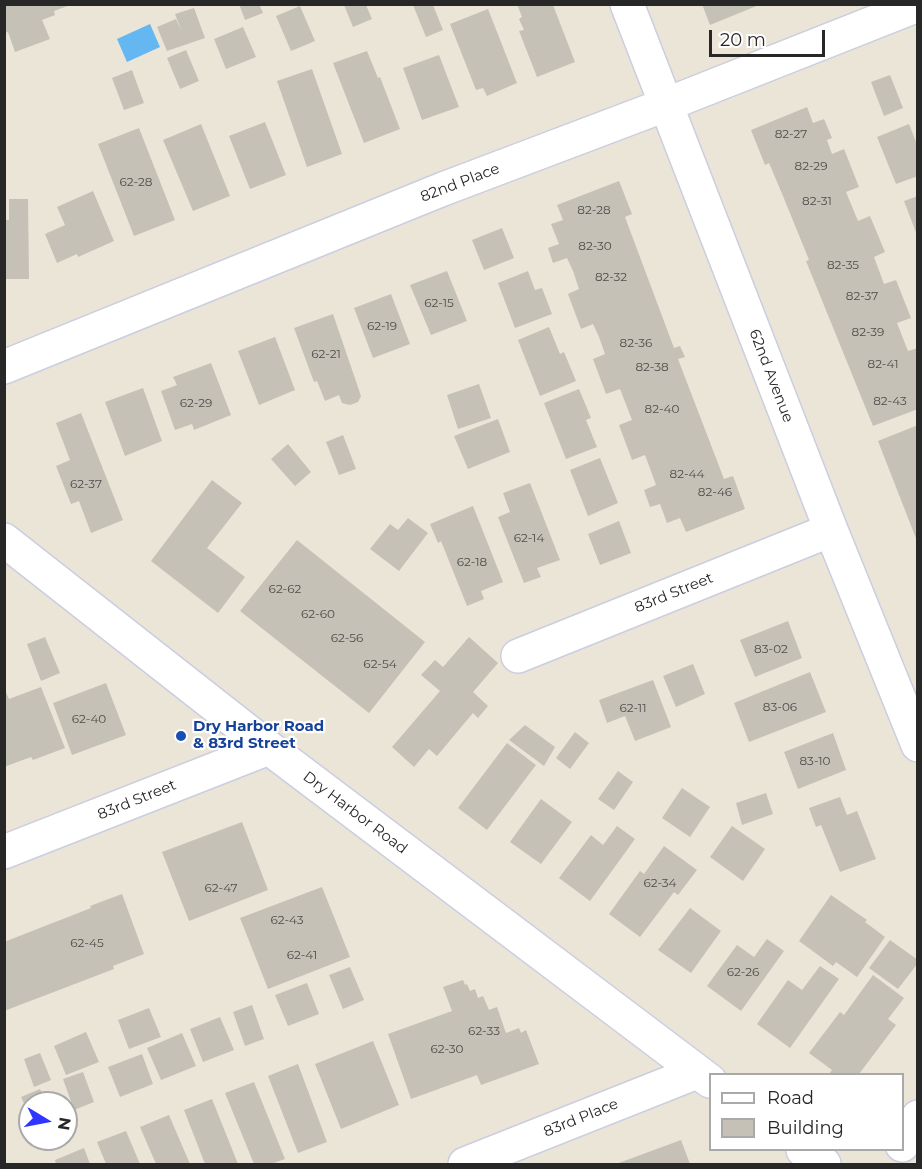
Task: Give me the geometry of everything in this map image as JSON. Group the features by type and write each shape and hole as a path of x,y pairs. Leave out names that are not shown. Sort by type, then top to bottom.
{"street":[{"name":"62nd Avenue","path":"627,4 831,530 918,745"},
{"name":"82nd Place","path":"4,368 443,189 665,105 918,5"},
{"name":"83rd Street","path":"518,656 831,530"},
{"name":"Dry Harbor Road","path":"4,540 269,748 704,1077"},
{"name":"83rd Street","path":"4,852 269,748"},
{"name":"83rd Place","path":"465,1164 658,1089 704,1077"},
{"path":"904,1142 918,1117"},
{"path":"806,1151 824,1164"}],"water":[{"path":"150,24 160,47 127,62 117,39"}],"building":[{"path":"4,4 70,5 54,11 55,15 42,20 50,39 15,52 8,32 4,33"},
{"path":"239,4 259,4 263,13 245,20"},
{"path":"517,4 553,5 575,62 537,77 519,31 524,30 519,19 522,17"},
{"path":"702,4 759,4 759,5 710,25"},
{"path":"344,5 366,5 372,19 353,27"},
{"path":"413,5 433,5 443,30 426,37"},
{"path":"300,6 315,41 291,51 276,16"},
{"path":"194,8 205,38 167,51 157,27 176,19 182,32 175,14"},
{"path":"488,9 517,83 487,96 483,88 476,90 450,24"},
{"path":"243,27 256,57 226,69 214,39"},
{"path":"186,50 199,81 180,89 167,58"},
{"path":"367,51 378,78 380,77 400,129 364,143 333,63"},
{"path":"439,55 459,107 422,120 403,68"},
{"path":"312,69 342,154 307,167 277,81"},
{"path":"132,70 144,103 124,110 112,78"},
{"path":"890,75 903,108 884,116 871,82"},
{"path":"807,107 813,123 824,119 832,138 827,140 832,154 844,149 859,187 846,192 858,221 870,216 885,252 874,257 884,284 896,280 911,318 897,323 908,351 918,348 918,409 873,426 806,261 809,260 783,196 769,163 765,165 751,130"},
{"path":"265,122 286,175 250,189 229,136"},
{"path":"201,124 230,196 193,211 163,140"},
{"path":"909,124 918,147 918,176 896,184 877,137"},
{"path":"139,128 175,220 134,236 98,144"},
{"path":"619,181 632,214 625,217 674,348 680,346 685,357 678,359 724,479 733,476 745,509 686,532 680,518 667,523 660,504 650,507 644,490 656,485 645,455 632,460 619,425 632,420 620,389 606,394 593,359 605,354 599,337 593,324 581,329 568,294 579,289 573,271 567,258 553,263 548,248 559,244 551,224 563,220 557,205"},
{"path":"93,191 114,241 78,257 77,254 57,263 45,234 65,225 57,207"},
{"path":"918,196 918,235 917,235 904,201"},
{"path":"9,199 28,199 29,279 4,279 4,220 9,220"},
{"path":"502,228 514,258 484,270 472,240"},
{"path":"447,271 467,321 431,335 410,285"},
{"path":"528,271 535,290 542,288 552,314 515,328 498,283"},
{"path":"391,294 410,344 373,358 354,308"},
{"path":"333,314 361,396 358,402 350,405 342,403 339,395 325,401 317,381 314,382 294,328"},
{"path":"549,327 560,354 564,352 576,381 540,396 518,340"},
{"path":"275,337 295,390 259,405 238,351"},
{"path":"211,363 231,415 194,430 192,424 175,430 161,391 177,385 173,377"},
{"path":"479,384 491,418 458,429 447,395"},
{"path":"143,388 162,441 125,456 105,402"},
{"path":"579,389 591,418 586,420 597,447 566,459 544,403"},
{"path":"81,413 123,520 91,533 79,501 71,504 56,466 70,460 56,423"},
{"path":"498,419 510,452 468,469 454,436"},
{"path":"918,425 918,541 917,541 878,441"},
{"path":"343,435 356,469 339,475 326,442"},
{"path":"288,444 311,472 295,486 271,459"},
{"path":"600,458 618,503 588,516 570,470"},
{"path":"212,480 242,503 207,548 245,577 218,613 151,561"},
{"path":"530,483 560,560 537,568 541,577 524,583 498,517 510,512 503,493"},
{"path":"473,506 503,582 481,591 484,599 467,606 441,541 438,543 430,524"},
{"path":"408,518 428,533 399,571 370,549 390,524 398,530"},
{"path":"619,521 631,553 600,565 588,534"},
{"path":"297,540 425,642 369,713 240,611"},
{"path":"788,621 802,658 755,677 740,640"},
{"path":"45,637 60,673 41,681 27,644"},
{"path":"469,637 498,663 473,692 488,706 478,718 473,713 437,756 429,749 414,767 392,747 440,691 421,675 435,660 443,667"},
{"path":"693,664 705,694 676,707 663,676"},
{"path":"810,672 826,712 749,742 734,703"},
{"path":"653,680 671,727 635,741 625,716 607,723 599,700"},
{"path":"106,683 126,735 72,755 53,703"},
{"path":"41,687 65,748 33,760 31,757 4,767 4,688 9,699"},
{"path":"525,725 555,747 544,766 509,740"},
{"path":"575,732 589,743 570,769 556,758"},
{"path":"833,733 846,770 798,789 784,752"},
{"path":"507,743 536,765 487,830 458,808"},
{"path":"618,771 633,782 614,810 598,799"},
{"path":"682,788 710,807 690,837 662,818"},
{"path":"766,793 773,814 742,825 736,803"},
{"path":"840,797 847,815 857,811 876,859 840,872 821,825 816,827 809,808"},
{"path":"541,799 572,822 541,864 510,842"},
{"path":"242,822 268,890 189,921 162,852"},
{"path":"617,826 635,839 590,901 559,878 591,835 603,845"},
{"path":"732,826 765,849 743,881 710,857"},
{"path":"664,846 697,870 678,895 674,892 640,937 609,914 640,871 644,874"},
{"path":"322,887 350,957 268,989 240,918"},
{"path":"122,894 144,954 113,966 114,969 4,1011 4,942"},
{"path":"831,895 867,920 865,922 885,937 857,977 836,962 833,966 799,941"},
{"path":"690,908 721,931 691,973 658,950"},
{"path":"767,939 784,951 741,1011 707,986 737,945 754,957"},
{"path":"890,940 918,960 898,989 869,968"},
{"path":"820,966 839,979 790,1048 757,1024 788,980 802,990"},
{"path":"350,967 364,1000 343,1009 329,975"},
{"path":"873,975 904,998 888,1019 896,1025 860,1073 830,1073 832,1070 809,1053 840,1012 844,1015"},
{"path":"463,980 470,991 475,989 478,998 483,996 489,1010 497,1007 506,1033 519,1028 521,1033 526,1030 539,1064 481,1085 477,1075 411,1099 388,1034 452,1011 443,987"},
{"path":"307,983 319,1014 288,1026 275,995"},
{"path":"252,1005 264,1039 245,1046 233,1012"},
{"path":"149,1008 161,1037 129,1049 118,1020"},
{"path":"220,1017 234,1050 203,1062 190,1029"},
{"path":"86,1032 99,1062 66,1075 54,1046"},
{"path":"182,1033 196,1066 161,1080 147,1048"},
{"path":"373,1041 399,1105 341,1129 315,1064"},
{"path":"40,1053 51,1080 34,1087 24,1059"},
{"path":"142,1054 153,1084 120,1097 108,1067"},
{"path":"298,1064 327,1142 298,1153 268,1076"},
{"path":"83,1072 94,1102 78,1108 78,1091 67,1091 63,1079"},
{"path":"254,1082 285,1159 271,1164 254,1164 225,1093"},
{"path":"212,1099 238,1164 205,1164 184,1110"},
{"path":"169,1115 190,1164 156,1164 140,1127"},
{"path":"126,1131 140,1164 106,1164 97,1142"},
{"path":"681,1140 690,1164 616,1164"},
{"path":"84,1148 90,1164 56,1164 55,1160"}],"place":[{"name":"Dry Harbor Road & 83rd Street","path":"181,736"}]}
